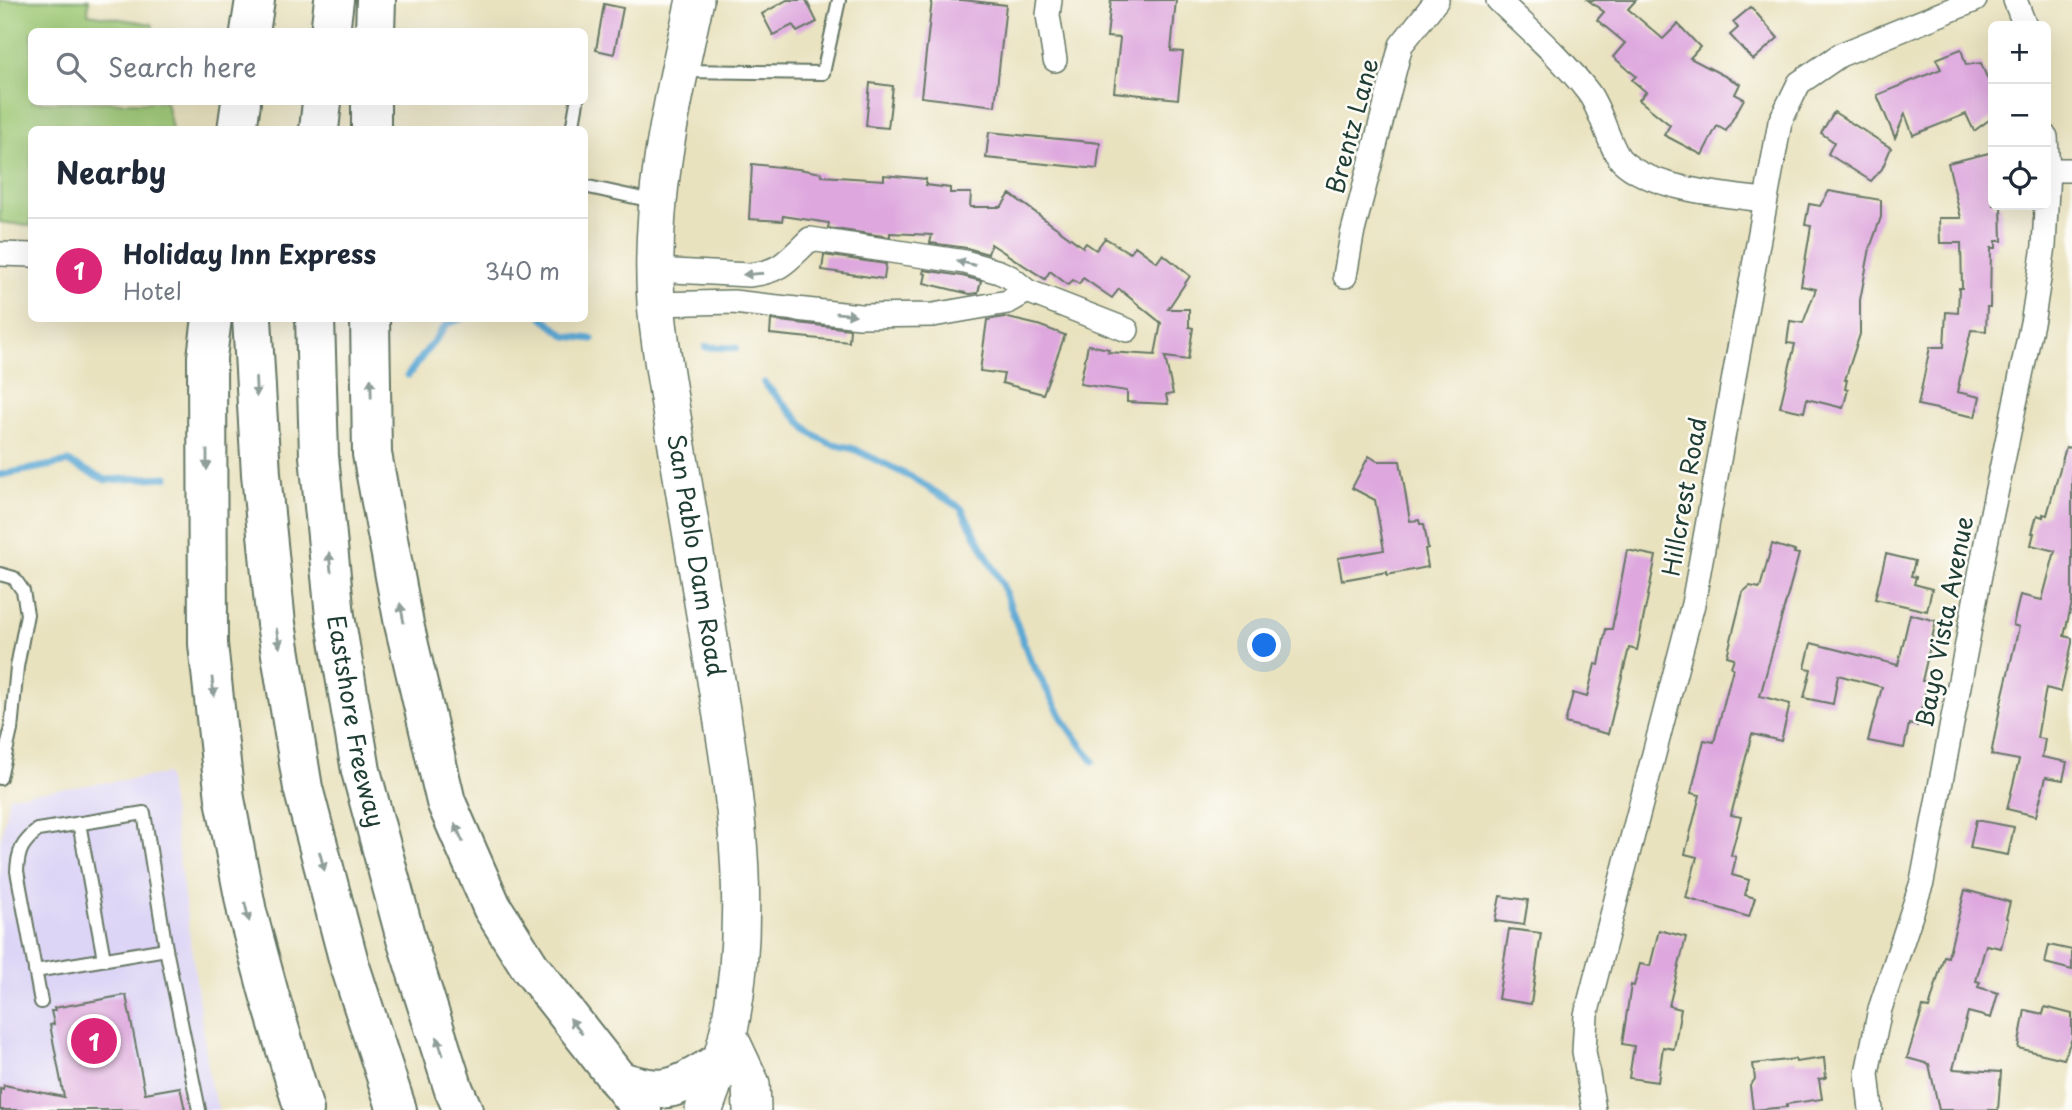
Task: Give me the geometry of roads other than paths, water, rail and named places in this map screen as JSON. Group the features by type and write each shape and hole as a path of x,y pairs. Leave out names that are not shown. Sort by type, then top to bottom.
{"highway":[{"path":"253,28 255,0"},
{"path":"331,28 334,0"},
{"path":"375,28 376,0"},
{"path":"238,126 241,105"},
{"path":"251,126 252,105"},
{"path":"319,126 322,105"},
{"path":"371,105 371,126"},
{"path":"211,322 207,357 208,644 225,799 247,912 304,1110"},
{"path":"252,322 261,474 276,624 303,788 350,966 397,1110"},
{"name":"Eastshore Freeway","path":"315,322 318,456 335,616 361,771 406,939 454,1090 463,1110"},
{"path":"370,322 372,454 404,624 446,802 492,908 530,967 642,1110"},
{"path":"618,1080 660,1091 690,1080 724,1049"}],"main road":[{"name":"San Pablo Dam Road","path":"695,0 679,71 657,202 655,287 666,378 732,778 742,891 738,971 724,1049 704,1110"},
{"path":"724,1049 751,1084 752,1110"}],"street":[{"path":"1050,0 1048,15 1055,60"},
{"name":"Brentz Lane","path":"1345,276 1352,235 1401,45 1437,0"},
{"path":"1497,0 1541,41 1590,94 1620,159 1654,181 1726,196 1764,200"},
{"name":"Hillcrest Road","path":"1594,1110 1584,1051 1586,1015 1693,604 1780,122 1799,83 1840,55 1975,0"},
{"path":"2015,0 2023,21"},
{"path":"2051,170 2072,170"},
{"name":"Bayo Vista Avenue","path":"1871,1110 1867,1073 1880,1009 1923,882 1989,527 2033,318 2044,246 2046,210"},
{"path":"655,287 779,269 810,239 965,262 999,272 1027,291 1127,330"},
{"path":"0,254 28,255"},
{"path":"655,287 733,302 860,316 933,315 1008,302 1027,291"}],"lane":[{"path":"679,71 823,73 839,0"},
{"path":"573,126 576,105"},
{"path":"588,187 657,202"},
{"path":"0,574 14,578 23,591 27,614 17,667 11,730 0,778"},
{"path":"41,1002 17,871 18,854 25,841 38,830 144,813 166,948 199,1110"},
{"path":"79,823 104,959"},
{"path":"35,971 166,948"}],"waterway":[{"path":"408,375 447,324 452,322"},
{"path":"548,322 566,336 592,339"},
{"path":"706,347 736,348"},
{"path":"764,383 811,433 829,443 854,449 911,477 961,508 1002,584 1029,657 1064,721 1093,761"},
{"path":"0,475 68,462 106,480 167,477"}],"place":[{"name":"Holiday Inn Express","path":"94,1041"}]}
